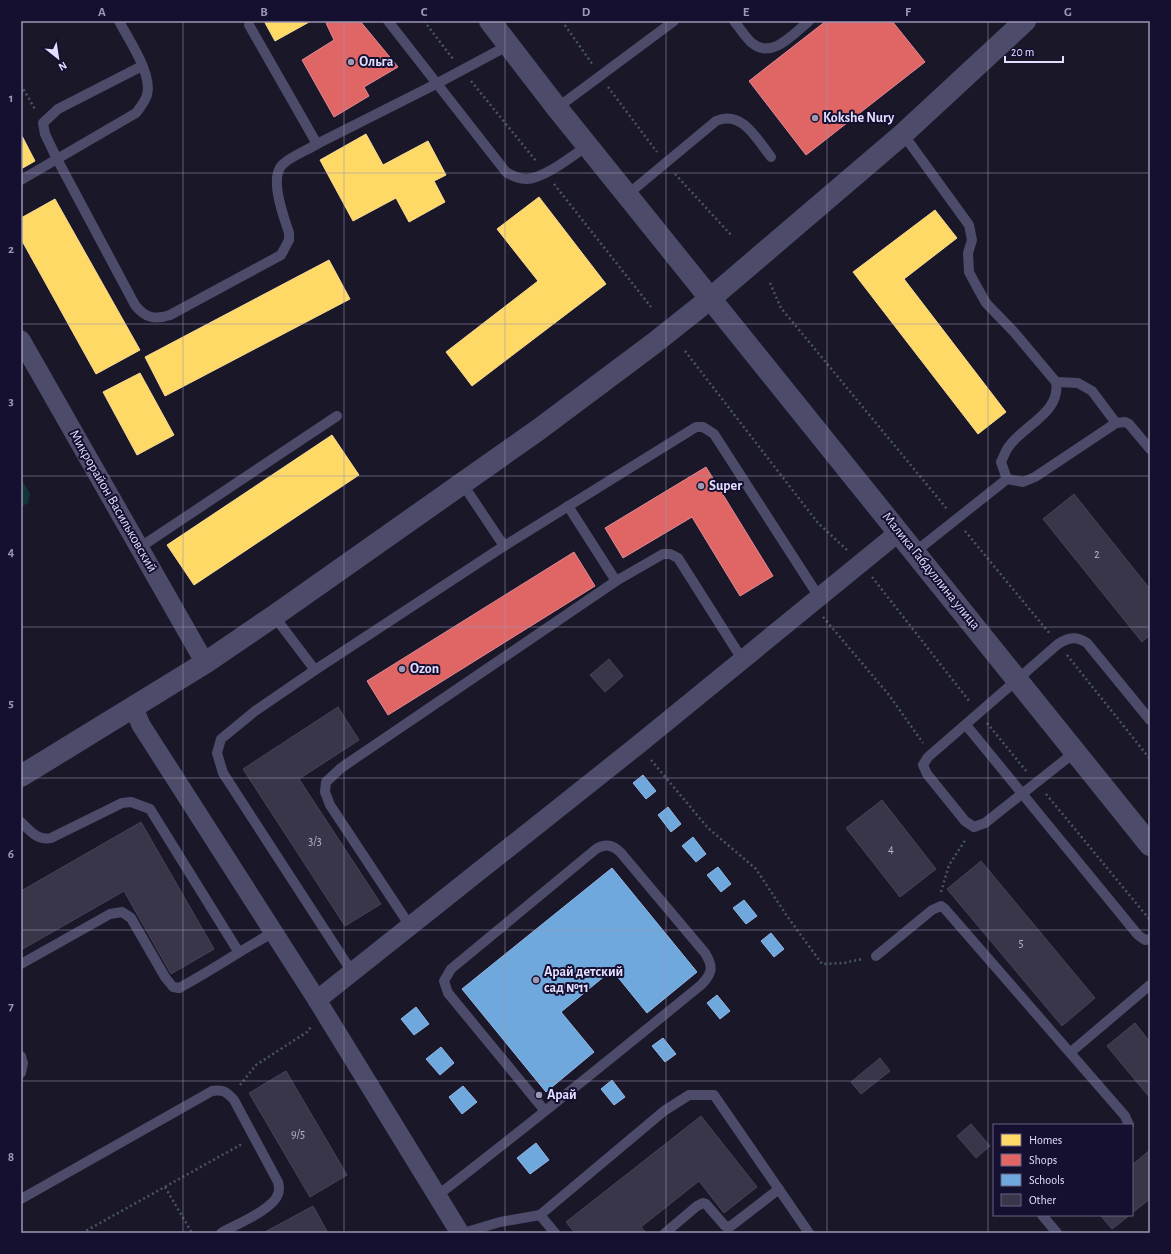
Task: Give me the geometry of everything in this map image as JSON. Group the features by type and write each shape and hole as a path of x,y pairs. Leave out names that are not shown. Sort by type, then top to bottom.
{"street":[{"name":"Малика Габдуллина улица","path":"490,21 587,146 711,298 1150,845"},
{"path":"21,776 205,663 274,616 550,421 654,344 711,298 903,134 1025,21"},
{"name":"Микрорайон Васильковский","path":"21,340 205,663"},
{"path":"321,1005 352,972 638,745 899,532"},
{"path":"133,706 141,725 321,1005 462,1233"}],"lane":[{"path":"21,180 136,113 143,104 147,93 148,80 119,21"},
{"path":"388,21 506,172 516,177 526,179 538,176 587,146"},
{"path":"557,108 674,21"},
{"path":"734,21 751,42 766,50 783,42 809,21"},
{"path":"249,25 317,144"},
{"path":"142,66 58,109 43,123 45,134 57,159 135,305 141,313 150,318 160,318 177,311 281,255 289,240 289,233 277,187 277,175 283,164 317,144 436,84 509,45"},
{"path":"627,194 716,121 731,117 744,124 771,156"},
{"path":"903,134 969,225 972,240 968,253 969,272 986,303 1014,332 1056,382 1057,392 1044,415 1009,445 1001,462 1007,480"},
{"path":"1056,382 1078,383 1092,391 1116,423"},
{"path":"140,548 337,416"},
{"path":"915,552 1007,480 1022,482 1035,477 1116,423 1125,422 1129,424 1150,449"},
{"path":"352,972 224,773 217,753 221,739 255,711 504,546 696,427 703,427 714,434 815,600"},
{"path":"462,483 504,546"},
{"path":"568,506 616,581"},
{"path":"410,926 330,805 325,792 326,782 341,768 616,581 663,554 670,554 678,558 742,659"},
{"path":"274,616 315,670"},
{"path":"1075,752 985,823 974,827 964,821 927,774 923,765 928,757 1058,644 1066,639 1080,638 1087,643 1150,720"},
{"path":"966,725 1138,935 1145,940 1150,939"},
{"path":"21,822 34,834 44,839 51,838 122,802 131,802 150,808 238,951"},
{"path":"438,1195 545,1111 709,978 712,970 710,961 705,953 621,852 615,847 609,845 602,845 596,849 451,970 444,981 444,987 448,993 545,1111"},
{"path":"876,956 936,907 941,906 949,912 1071,1052 1124,1116 1128,1124"},
{"path":"21,964 116,912 126,914 130,918 165,977 173,987 179,988 203,975 238,951 274,932"},
{"path":"1071,1052 1150,985"},
{"path":"21,1056 23,1063 21,1073"},
{"path":"21,1199 212,1091 225,1091 230,1095 254,1137 278,1182 279,1188 278,1195 267,1207 221,1233"},
{"path":"462,1233 500,1222 540,1215 664,1111 689,1095 714,1095 809,1233"},
{"path":"665,1233 697,1206 703,1203 706,1204 725,1226 731,1226 779,1189"},
{"path":"540,1215 555,1233"},
{"path":"1043,1216 1057,1233"}],"path":[{"path":"562,21 600,76 665,163 731,235"},
{"path":"21,85 43,123"},
{"path":"685,351 818,523 861,563 979,714 1150,920"},
{"path":"815,600 890,695 921,738 928,757"},
{"path":"638,745 708,828 756,869 787,916 822,964 844,963 876,956"},
{"path":"936,907 949,865 974,827"},
{"path":"230,1095 244,1082 256,1065 307,1032 321,1005"},
{"path":"82,1233 254,1137"},
{"path":"165,1187 192,1233"}],"green space":[{"path":"21,478 30,494 28,503 21,507"}],"building: Homes":[{"path":"264,21 311,21 275,41"},
{"path":"21,134 35,161 21,169"},
{"path":"366,134 383,165 428,141 446,175 434,181 445,202 409,222 396,198 353,221 320,160"},
{"path":"539,197 606,284 472,386 446,352 538,281 497,229"},
{"path":"55,199 140,350 96,374 21,239 21,218"},
{"path":"935,210 957,238 904,279 1006,412 978,434 853,272"},
{"path":"329,260 350,299 165,396 145,357"},
{"path":"140,373 174,435 137,455 103,392"},
{"path":"332,435 359,475 194,585 167,545"}],"building: Shops":[{"path":"330,21 360,21 398,67 364,87 369,96 334,117 302,60 334,40 326,23"},
{"name":"Kokshe Nury","path":"826,21 892,21 925,62 806,155 749,81"},
{"path":"706,467 773,576 740,596 692,517 623,558 605,528"},
{"path":"574,552 595,586 388,715 367,681"}],"building: Schools":[{"path":"643,775 656,791 646,799 633,783"},
{"path":"668,807 681,824 671,832 658,815"},
{"path":"693,837 706,854 696,862 682,846"},
{"path":"718,867 731,884 721,892 707,875"},
{"name":"Арай детский сад №11","path":"612,868 697,972 647,1013 612,970 561,1012 594,1052 546,1092 462,989"},
{"path":"744,900 757,916 746,924 733,908"},
{"path":"771,933 784,949 774,957 761,941"},
{"path":"717,995 730,1011 720,1019 707,1003"},
{"path":"416,1007 429,1024 414,1035 401,1019"},
{"path":"663,1038 676,1054 665,1062 652,1046"},
{"path":"441,1047 454,1063 440,1075 426,1059"},
{"path":"612,1080 625,1097 614,1105 601,1089"},
{"path":"463,1086 477,1102 462,1114 449,1097"},
{"path":"536,1143 549,1160 530,1174 517,1158"}],"building: Other":[{"path":"1074,494 1150,589 1150,635 1142,642 1043,519"},
{"path":"609,659 623,676 605,692 590,675"},
{"path":"338,707 359,740 299,779 381,904 345,926 243,769"},
{"path":"882,800 936,869 900,897 846,828"},
{"path":"141,822 214,949 171,974 124,891 21,950 21,891"},
{"path":"981,861 1095,998 1062,1026 947,889"},
{"path":"1135,1023 1150,1042 1150,1098 1107,1046"},
{"path":"880,1058 890,1071 861,1094 851,1082"},
{"path":"286,1071 347,1175 310,1197 249,1093"},
{"path":"701,1116 757,1187 724,1213 699,1181 641,1227 646,1233 575,1233 566,1222"},
{"path":"971,1124 990,1146 976,1158 957,1136"},
{"path":"1150,1150 1150,1199 1133,1212 1133,1164"},
{"path":"313,1206 328,1233 263,1233"},
{"path":"1101,1216 1129,1216 1112,1229"}],"place":[{"name":"Ольга","path":"351,62"},
{"name":"Kokshe Nury","path":"815,118"},
{"name":"Super","path":"701,486"},
{"name":"Ozon","path":"402,669"},
{"name":"Арай детский сад №11","path":"536,980"},
{"name":"Арай","path":"539,1095"}]}
